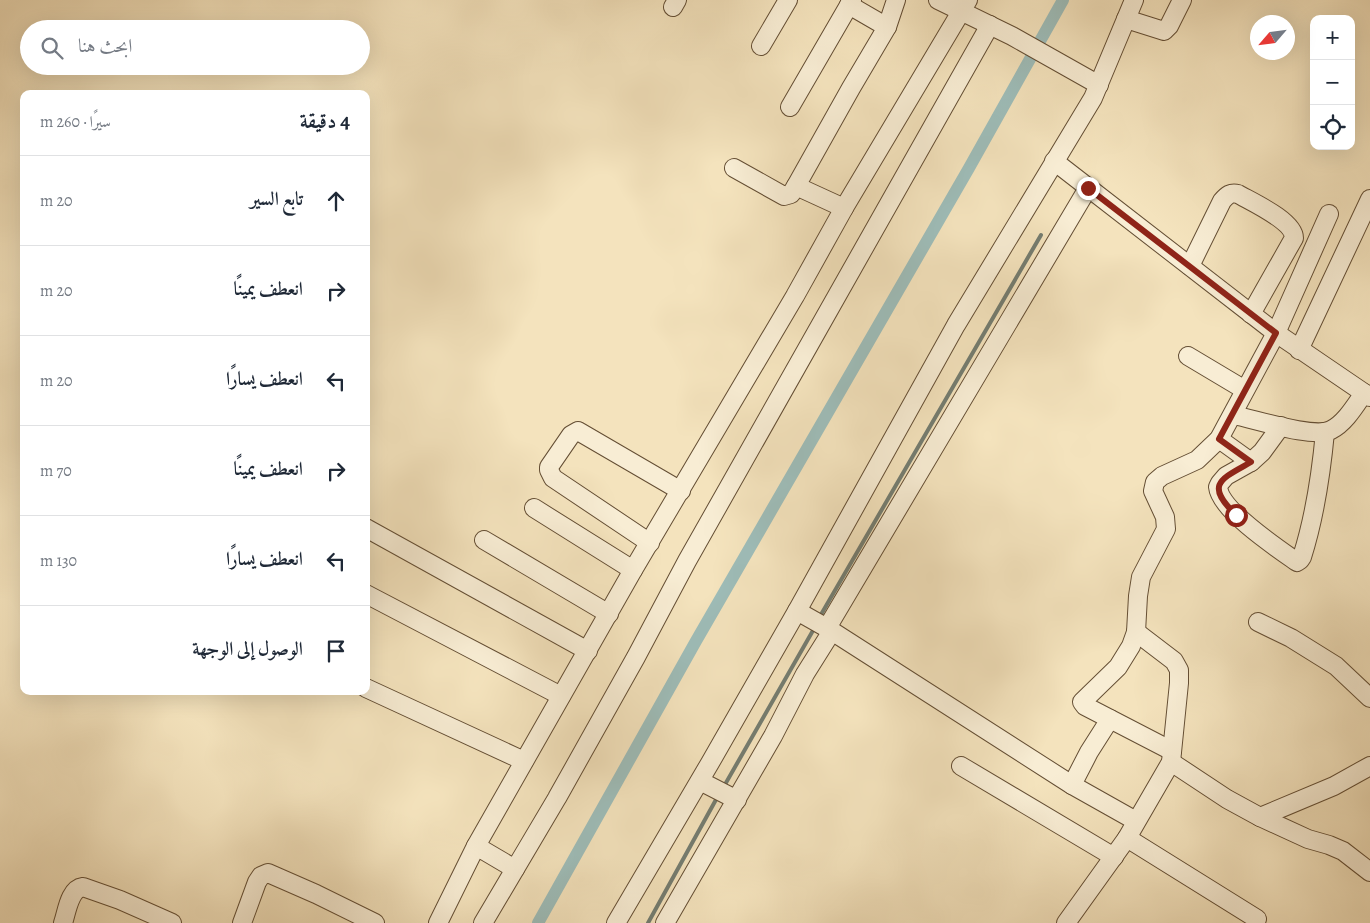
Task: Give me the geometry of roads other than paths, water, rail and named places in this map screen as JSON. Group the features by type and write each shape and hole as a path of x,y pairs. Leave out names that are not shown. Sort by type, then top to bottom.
{"street":[{"path":"761,46 788,0"},
{"path":"734,168 784,196 791,194 850,88 887,27 896,0"},
{"path":"938,0 965,6 990,25 1099,85"},
{"path":"616,923 706,784 796,611 956,325 1099,85 1134,0"},
{"path":"1126,19 1164,32 1174,18 1182,0"},
{"path":"790,107 850,2 887,27"},
{"path":"438,923 476,846 633,570 681,491 844,208 965,6"},
{"path":"483,923 557,798 687,561 990,25"},
{"path":"1054,161 1276,333 1367,395 1338,425 1325,432 1311,433 1233,415"},
{"path":"796,186 844,208"},
{"path":"665,923 733,798 774,736 829,629 1088,188"},
{"path":"1190,266 1222,201 1233,192 1288,225 1294,234 1292,244 1251,314"},
{"path":"1300,350 1370,199"},
{"path":"1329,214 1276,333 1219,439 1197,460 1162,476 1154,482 1153,491 1165,518 1166,529 1140,577 1136,632 1131,646 1118,667 1082,702 1085,706 1110,719 1171,757 1228,799 1260,817 1308,839 1329,845 1343,852 1370,872"},
{"path":"1188,356 1245,390"},
{"path":"1281,426 1262,452 1251,462 1222,479 1218,487 1221,496 1230,508 1253,529 1296,562 1299,562 1302,556 1315,508 1325,432"},
{"path":"650,543 552,478 549,467 571,435 578,432 681,491"},
{"path":"1219,439 1251,462"},
{"path":"534,508 633,570"},
{"path":"370,530 588,652"},
{"path":"484,540 609,614"},
{"path":"370,596 561,696"},
{"path":"796,611 829,629 1072,785 1136,822"},
{"path":"1258,622 1285,634 1336,666 1370,698"},
{"path":"1066,923 1127,838 1171,757 1179,670 1174,661 1136,632"},
{"path":"370,690 524,761"},
{"path":"1072,785 1089,752 1110,719"},
{"path":"961,766 1114,857"},
{"path":"1260,817 1334,786 1370,766"},
{"path":"706,784 733,798"},
{"path":"1127,838 1257,919"},
{"path":"476,846 515,869"},
{"path":"242,923 256,882 261,876 268,873 308,890 375,923"},
{"path":"63,923 72,896 76,890 83,887 120,900 172,923"}],"waterway":[{"path":"538,923 696,641 969,168 1063,0"},
{"path":"819,618 1041,235"},
{"path":"723,788 815,627"},
{"path":"648,923 718,796"}]}
